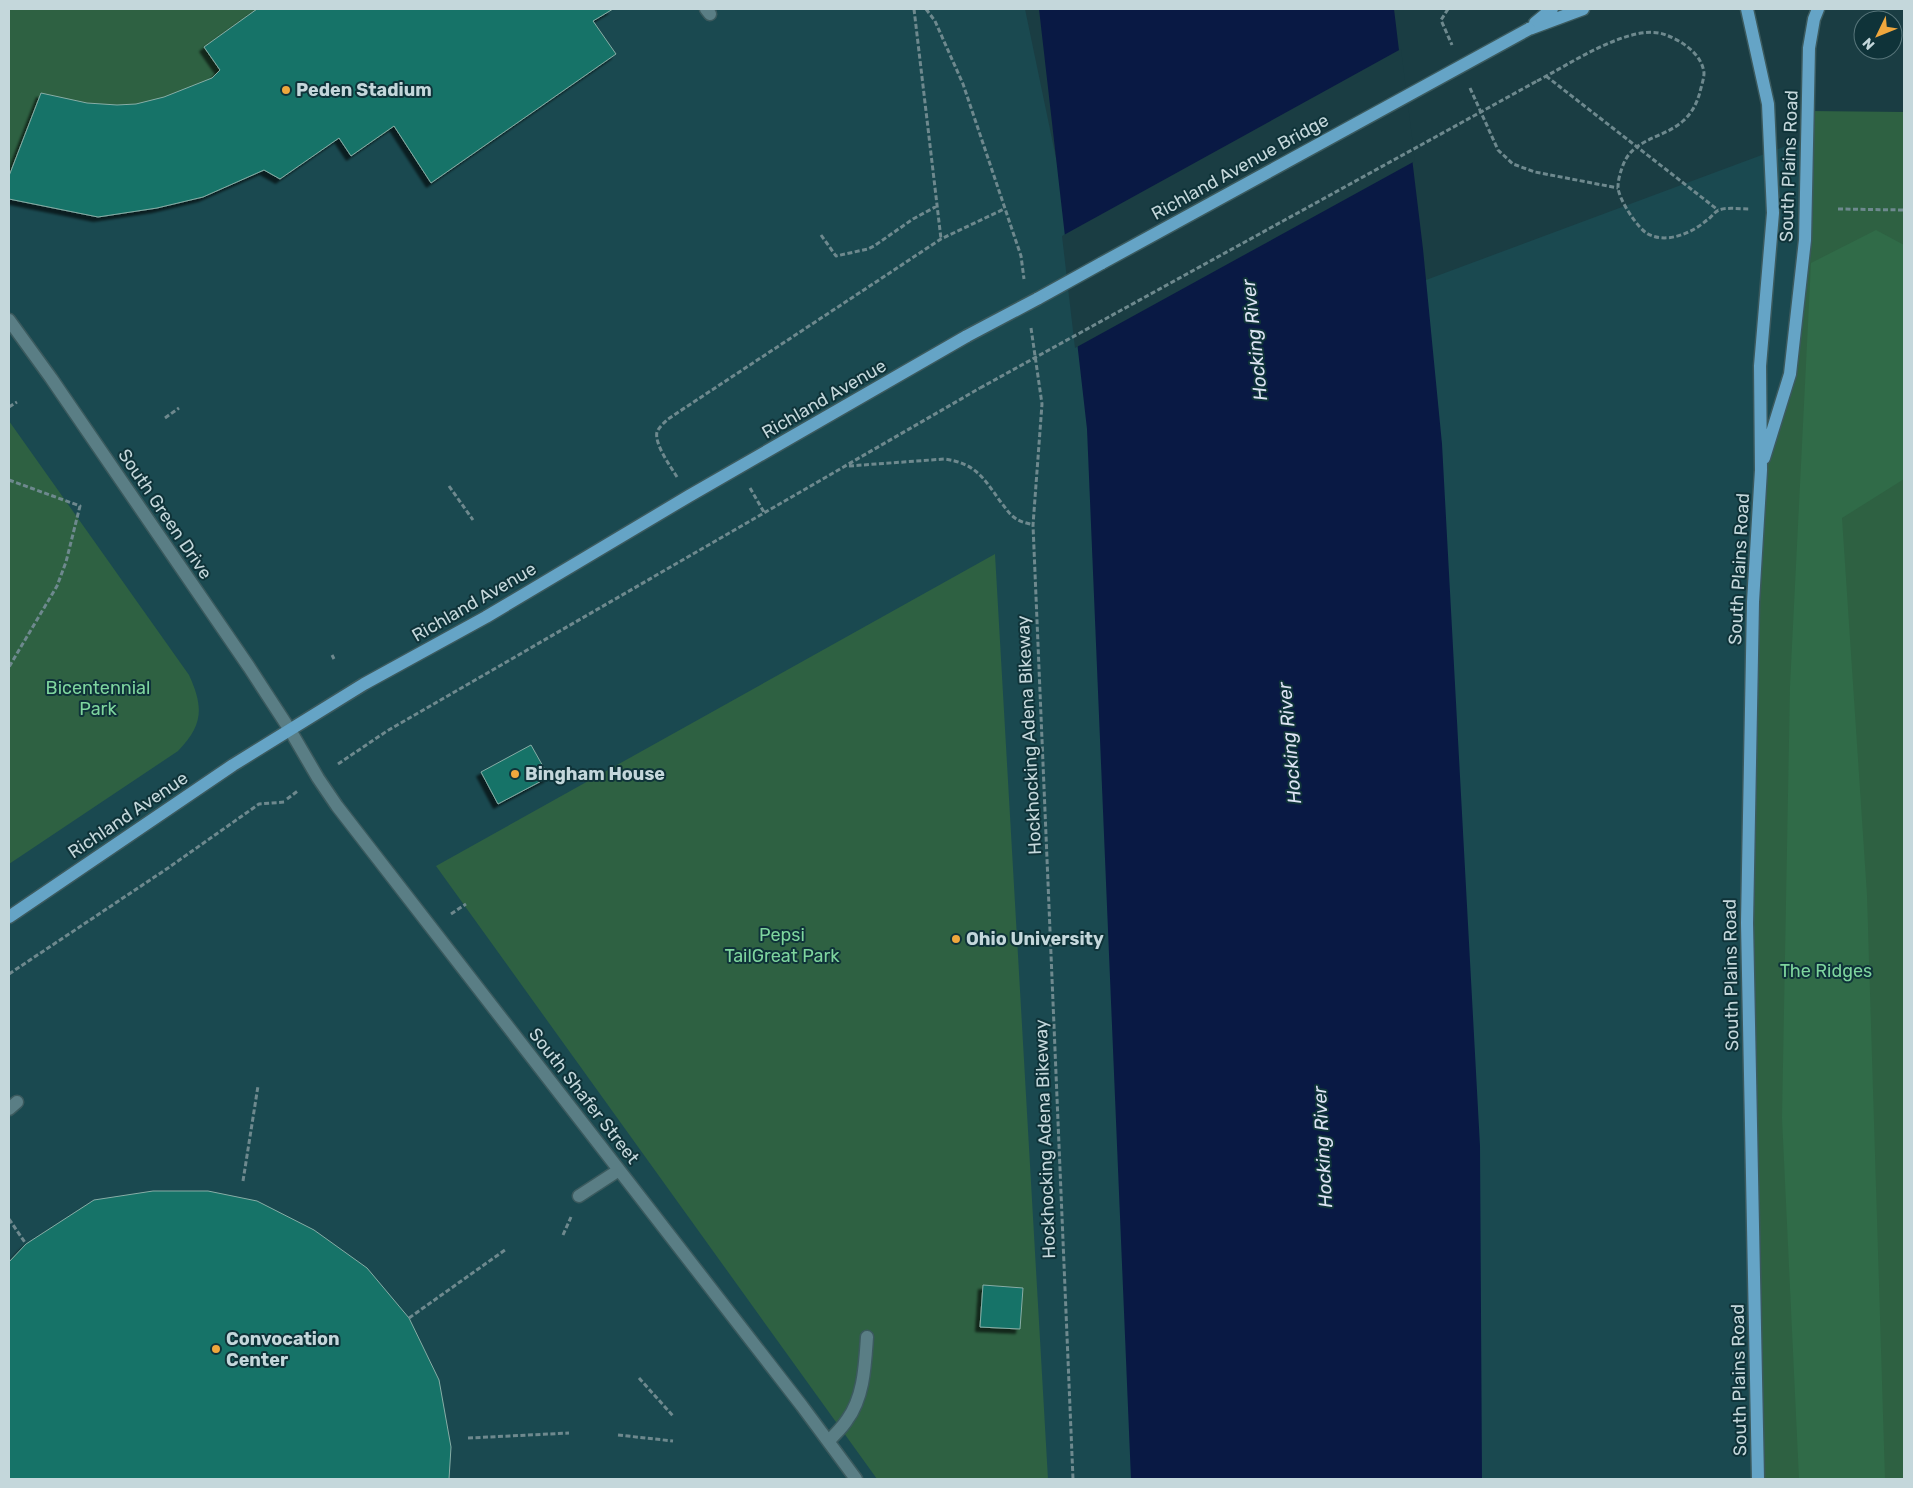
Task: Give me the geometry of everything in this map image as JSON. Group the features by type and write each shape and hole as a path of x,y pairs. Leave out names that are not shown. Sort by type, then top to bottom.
{"main road":[{"path":"1529,29 1552,9"},
{"path":"1529,29 1583,9"},
{"name":"South Plains Road","path":"1747,9 1768,104 1772,212 1760,366 1761,470 1753,602 1747,923 1758,1479"},
{"name":"South Plains Road","path":"1761,470 1790,374 1805,240 1809,48 1814,19 1818,9"},
{"name":"Richland Avenue Bridge","path":"968,336 1529,29"},
{"name":"Richland Avenue","path":"9,917 233,765 364,684 486,617 688,496 968,336"}],"street":[{"name":"South Green Drive","path":"9,320 51,378 290,730"},
{"name":"South Shafer Street","path":"290,730 337,806 856,1479"},
{"path":"580,1196 619,1170"},
{"path":"828,1441 848,1419 856,1401 864,1378 868,1337"}],"path":[{"path":"914,9 940,239"},
{"path":"926,9 939,28 963,84 1021,256 1025,286"},
{"path":"1448,9 1441,20 1452,46"},
{"path":"387,731 980,388 1536,81 1614,40 1633,34 1662,33 1688,46 1694,52 1704,74 1698,100 1690,114 1673,129 1636,146 1622,167 1618,188 1628,210 1640,228 1648,234 1662,238 1678,236 1693,230 1718,210 1750,209"},
{"path":"1546,76 1718,210"},
{"path":"1467,81 1498,150 1513,164 1535,172 1618,188"},
{"path":"822,235 836,256 868,249 891,236 913,218 937,206"},
{"path":"672,469 658,444 657,434 661,426 668,419 940,239 1004,209"},
{"path":"1838,209 1904,210"},
{"name":"Hockhocking Adena Bikeway","path":"1030,325 1042,404 1033,525 1073,1479"},
{"path":"9,407 17,402"},
{"path":"165,418 179,408"},
{"path":"846,467 944,458 959,461 970,466 982,476 1010,514 1017,520 1033,525"},
{"path":"9,480 80,506 66,562 57,586 9,667"},
{"path":"449,486 473,520"},
{"path":"759,503 765,514"},
{"path":"332,655 334,659"},
{"path":"9,974 168,868 259,804 285,802"},
{"path":"243,1182 258,1086"},
{"path":"9,1219 26,1244"},
{"path":"409,1318 505,1250"},
{"path":"639,1378 674,1417"},
{"path":"468,1438 569,1433"},
{"path":"618,1435 673,1441"}],"shaded area":[{"name":"Ohio University","path":"9,9 1025,9 1106,399 1840,126 1904,1479 9,1479"}],"green space":[{"name":"Peden Stadium","path":"9,9 613,9 593,21 616,54 431,183 394,127 351,156 339,138 280,179 264,170 203,197 157,208 98,217 9,199"},
{"name":"The Ridges","path":"1808,111 1904,112 1904,1479 1758,1479 1747,923 1761,470 1790,374"},
{"path":"1876,230 1904,245 1904,479 1842,518 1867,895 1885,1479 1799,1479 1782,1118 1790,686 1811,263"},
{"name":"Bicentennial Park","path":"9,421 189,675 199,707 196,724 192,733 178,751 9,864"},
{"name":"Pepsi TailGreat Park","path":"995,554 1048,1479 877,1479 436,866"}],"water":[{"name":"Hocking River","path":"1039,9 1394,9 1423,249 1442,444 1480,1146 1482,1479 1131,1479 1087,429"}],"pier":[{"path":"1401,49 1415,161 1075,348 1062,236"}],"building":[{"name":"Peden Stadium","path":"257,9 613,9 593,21 616,54 431,183 394,126 351,156 339,138 280,179 264,170 203,197 157,208 98,217 9,199 9,176 41,93 87,103 117,105 136,104 164,97 212,78 220,70 204,47"},
{"name":"Bingham House","path":"531,745 549,777 498,804 481,772"},
{"name":"Convocation Center","path":"153,1191 208,1191 257,1201 314,1230 367,1268 409,1318 439,1380 451,1447 449,1479 9,1479 9,1262 26,1244 94,1200"},
{"path":"983,1285 1023,1288 1020,1329 980,1327"}],"place":[{"name":"Peden Stadium","path":"286,90"},
{"name":"Bingham House","path":"515,774"},
{"name":"Ohio University","path":"956,939"},
{"name":"Convocation Center","path":"216,1349"}]}
